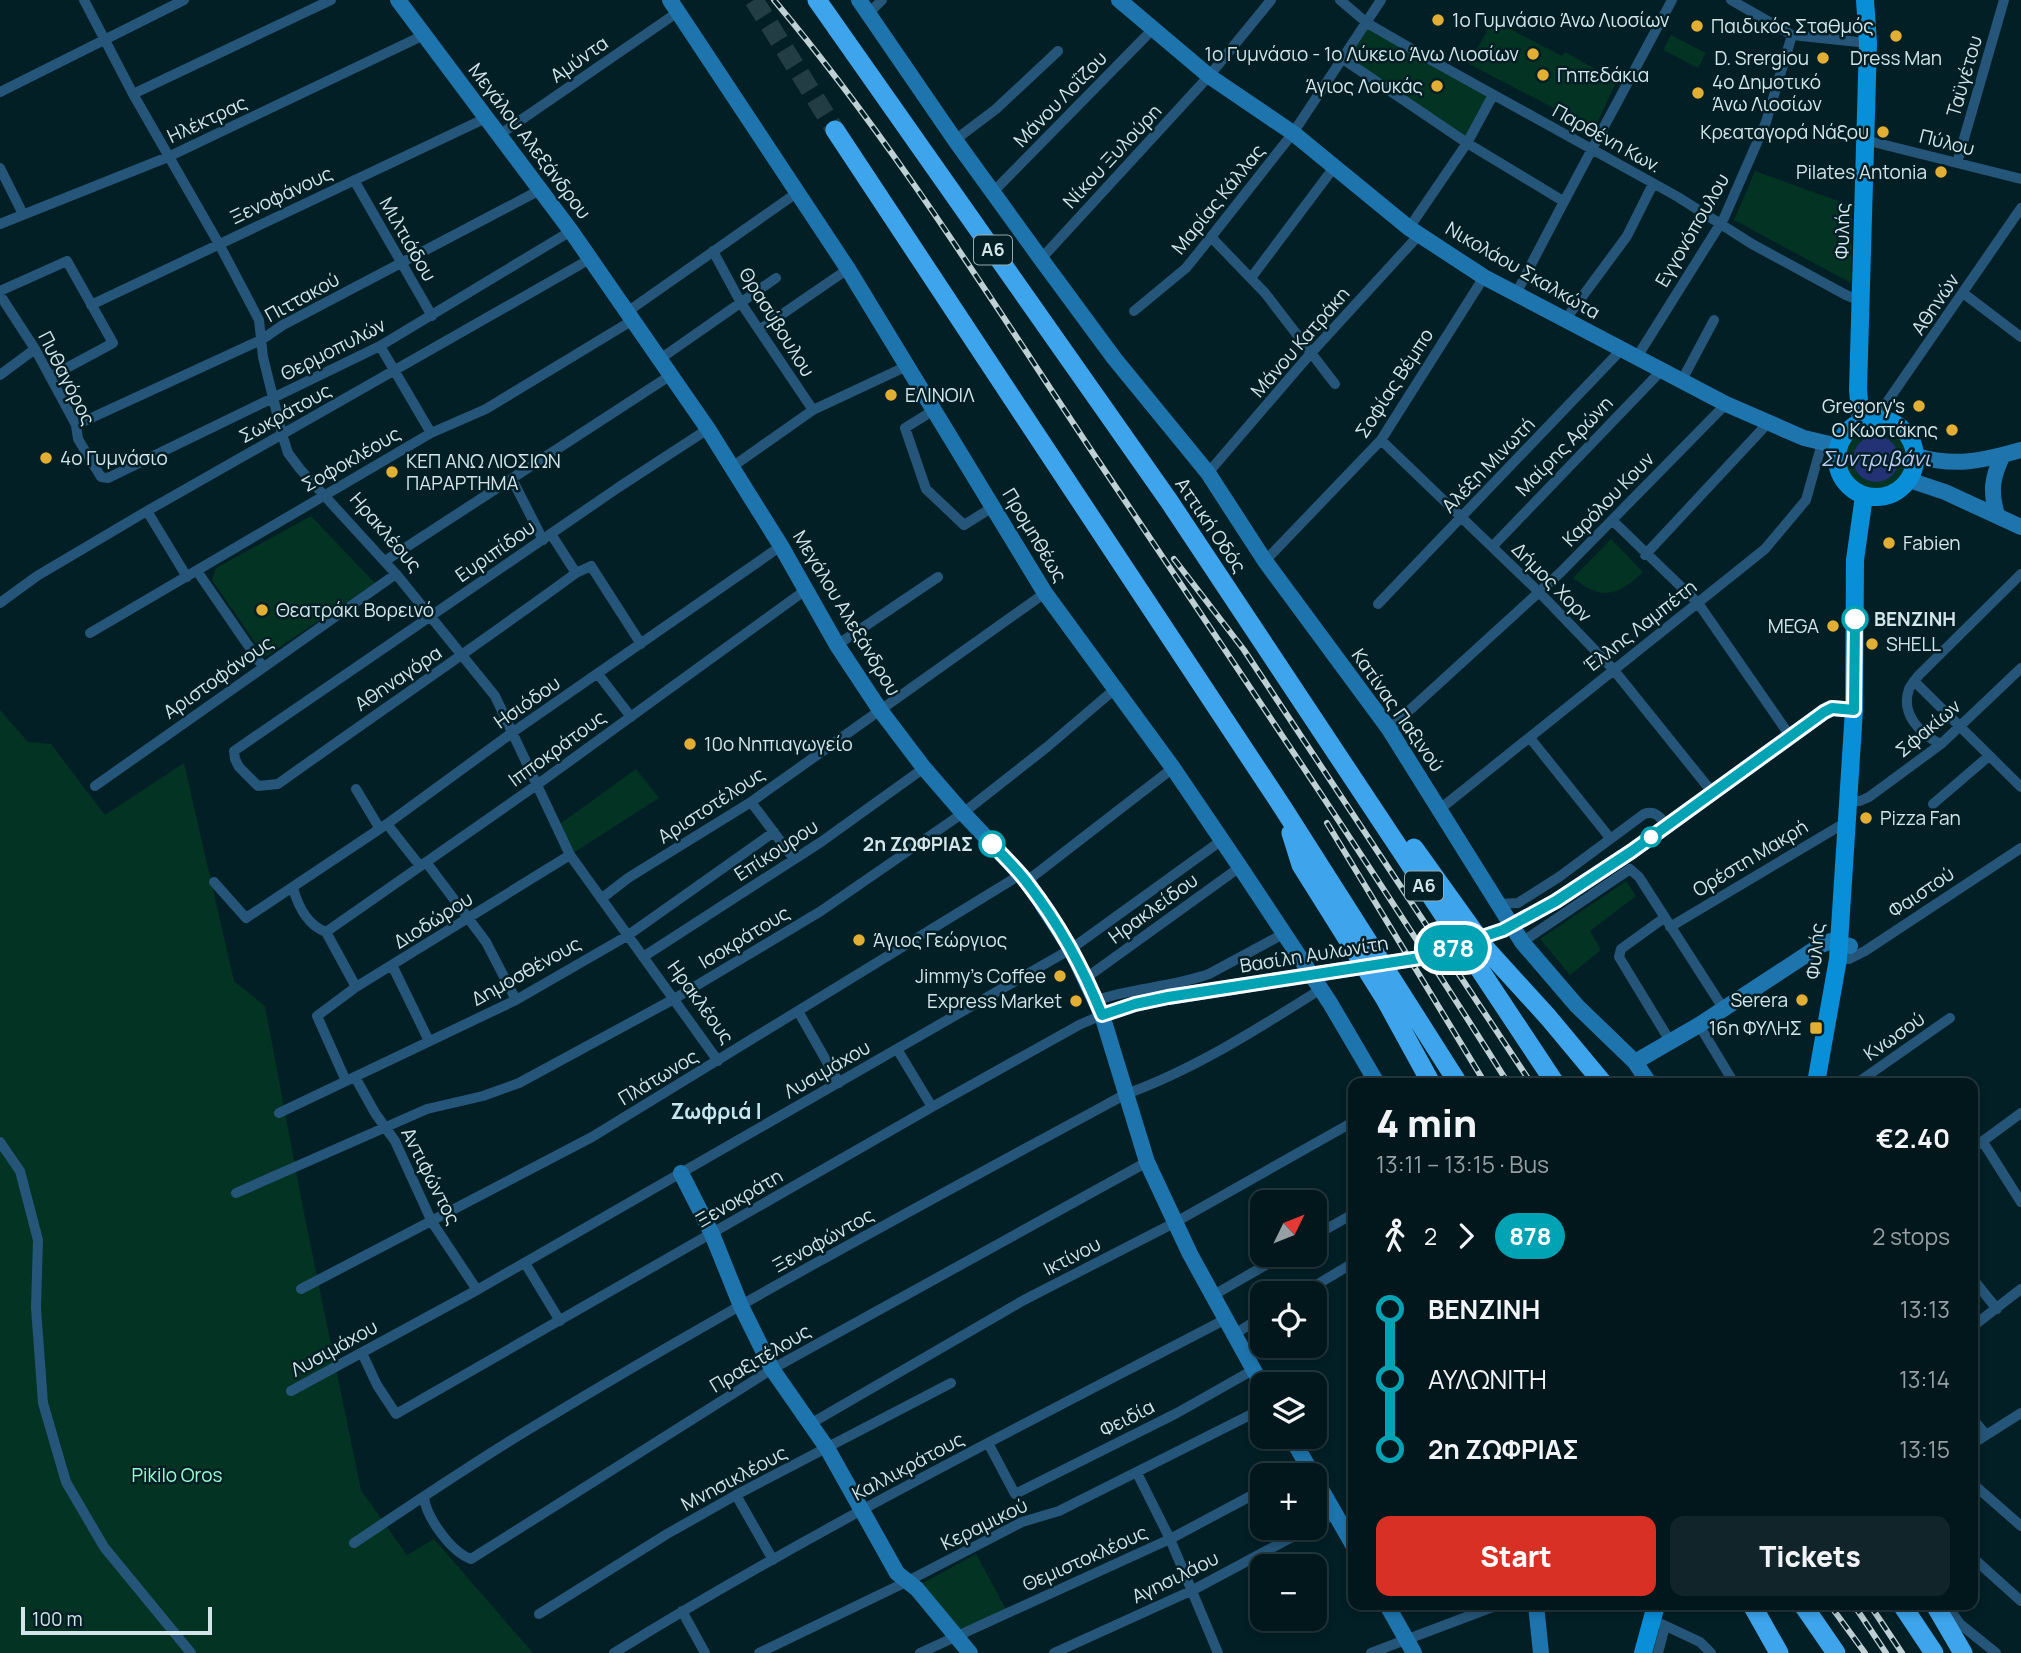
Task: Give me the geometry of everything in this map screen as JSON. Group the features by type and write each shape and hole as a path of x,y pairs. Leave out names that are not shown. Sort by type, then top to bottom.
{"highway":[{"name":"Αττική Οδός","path":"817,0 1169,501 1553,1078"},
{"path":"835,130 1283,808 1455,1078"},
{"path":"1293,688 1382,803 1488,950 1599,1078"},
{"path":"1283,808 1301,865 1385,999 1428,1078"},
{"path":"1755,1610 1779,1653"},
{"path":"1806,1610 1836,1653"},
{"path":"1905,1610 1934,1653"},
{"path":"1938,1610 1963,1653"}],"main road":[{"name":"Φυλής","path":"1865,0 1868,43 1858,390 1868,420"},
{"path":"1868,420 1888,420 1899,425 1913,444 1916,456 1909,480 1900,489 1877,498 1864,496 1844,482 1830,445 1868,420"},
{"name":"Φυλής","path":"1827,1078 1851,894 1848,821 1854,710 1855,560 1864,496"},
{"name":"Φυλής","path":"1817,1078 1844,952"},
{"path":"1643,1653 1658,1614"}],"street":[{"name":"Ηρακλέους","path":"83,0 259,320 273,399 288,453 300,470 396,573 495,696 570,855 718,1061"},
{"path":"0,92 184,0"},
{"path":"133,94 331,0"},
{"name":"Μεγάλου Αλεξάνδρου","path":"398,0 571,231 708,429 807,589 837,645 880,710 962,813 1023,878 1071,949 1099,1008 1147,1162 1174,1223 1253,1370"},
{"path":"864,7 882,0"},
{"name":"Νικολάου Σκαλκώτα","path":"1119,0 1209,76 1293,133 1414,231 1483,277 1726,404 1804,438 1830,445"},
{"name":"Νίκου Ξυλούρη","path":"1041,259 1209,76 1270,0"},
{"name":"Παρθένη Κων.","path":"1340,0 1367,23 1721,222 1752,244 1861,301"},
{"name":"Μαρίας Κάλλας","path":"1134,311 1186,268 1212,237 1293,133 1381,0"},
{"path":"1516,294 1672,0"},
{"path":"1731,0 1792,35 1868,43"},
{"name":"Ταϋγέτου","path":"1957,163 2004,0"},
{"name":"Αμύντα","path":"499,135 674,6"},
{"name":"Προμηθέως","path":"674,6 848,269 1045,593 1173,768 1222,840 1321,989 1374,1078"},
{"name":"Κατίνας Παξινού","path":"864,7 955,140 1114,358 1209,473 1265,561 1388,729 1522,943 1577,1006 1635,1062 1646,1078"},
{"name":"Μάνου Λοΐζου","path":"993,192 1152,30"},
{"name":"Ηλέκτρας","path":"0,224 168,157 424,35"},
{"name":"Εγγονόπουλου","path":"1630,353 1721,222 1742,181 1766,122 1792,35"},
{"path":"955,140 996,109 1058,51"},
{"path":"1343,59 1467,143 1563,201"},
{"name":"Μάνου Κατράκη","path":"1209,473 1414,231 1493,95"},
{"name":"Ξενοφάνους","path":"91,305 486,118"},
{"name":"Πύλου","path":"1865,139 2021,179"},
{"path":"1251,278 1335,166"},
{"path":"0,169 23,214"},
{"name":"Μιλτιάδου","path":"354,180 432,316"},
{"path":"1565,320 1627,236 1653,184"},
{"name":"Πιττακού","path":"75,425 261,341 283,325 540,190"},
{"name":"Σοφοκλέους","path":"90,633 431,433 486,409 630,316 713,251 798,192"},
{"name":"Αθηνών","path":"1868,420 1964,293 2021,208"},
{"name":"Θερμοπυλών","path":"101,477 108,478 380,346 571,231"},
{"path":"1212,237 1251,278 1335,384"},
{"name":"Θρασύβουλου","path":"713,251 741,303 813,410"},
{"name":"Σωκράτους","path":"0,603 37,576 147,511 590,259"},
{"path":"0,293 67,261 113,343 50,377"},
{"path":"759,330 848,269"},
{"name":"Σοφίας Βέμπο","path":"1265,561 1381,440 1483,277"},
{"path":"660,359 776,278"},
{"name":"Πυθαγόρος","path":"0,293 50,377 75,425 78,439 101,477"},
{"path":"1964,293 2019,331"},
{"path":"1682,380 1714,320"},
{"path":"380,346 431,433"},
{"path":"0,374 34,349"},
{"name":"Αλέξη Μινωτή","path":"1378,604 1461,518 1630,353"},
{"path":"732,467 813,410 907,366"},
{"name":"Μαίρης Αρώνη","path":"1492,547 1662,370"},
{"path":"385,561 671,375"},
{"name":"Καρόλου Κουν","path":"1388,729 1539,592 1726,404"},
{"path":"934,410 905,428 926,489 964,525 993,507"},
{"path":"1646,555 1769,422"},
{"name":"Ευριπίδου","path":"234,751 708,429"},
{"name":"Δήμος Χορν","path":"1381,440 1539,592 1613,669 1712,792"},
{"name":"Έλλης Λαμπέτη","path":"1440,809 1765,549 1806,500 1830,445"},
{"path":"1916,456 1937,462 1961,463 2021,450"},
{"path":"1997,515 1991,485 1994,471 2003,455"},
{"path":"512,479 547,537 576,573"},
{"path":"1909,480 1945,492 2021,527"},
{"path":"147,511 187,578"},
{"path":"1612,520 1698,603 1790,736"},
{"name":"Ησιόδου","path":"214,882 246,918 383,826 781,546"},
{"name":"Αθηναγόρα","path":"234,751 239,767 258,786 278,784 576,573 591,566 641,644"},
{"path":"197,571 263,667"},
{"name":"Αριστοφάνους","path":"95,786 396,573"},
{"path":"1941,744 1918,729 1907,709 1909,690 1914,681 2021,574"},
{"path":"837,645 938,578"},
{"name":"Ιπποκράτους","path":"326,932 538,784 807,589"},
{"name":"Αριστοτέλους","path":"601,899 628,878 751,802 1045,593"},
{"name":"Σφακίων","path":"1849,802 1869,797 1941,744 2021,668"},
{"path":"598,674 631,717"},
{"path":"1914,681 2021,787"},
{"name":"Ισοκράτους","path":"236,1193 427,1110 484,1096 519,1083 674,999 821,911 962,813 1047,747 1115,689"},
{"name":"Βασίλη Αυλωνίτη","path":"1099,1008 1420,958 1460,946 1525,919 1596,875 1832,708 1854,710"},
{"path":"1530,738 1610,838"},
{"path":"1933,804 1990,756"},
{"name":"Επίκουρου","path":"643,957 794,859 925,768"},
{"name":"Πλάτωνος","path":"301,1289 592,1137 1023,878 1173,768"},
{"path":"356,789 383,826 423,864 468,919 485,942 516,1000"},
{"path":"751,802 794,859"},
{"path":"1497,904 1518,903 1636,819 1650,812 1659,816 1667,825"},
{"name":"Ορέστη Μακρή","path":"1670,1041 1619,957 1621,949 1848,821"},
{"name":"Δημοσθένους","path":"279,1113 516,1000 627,936 774,832"},
{"name":"Λυσιμάχου","path":"291,1391 525,1263 1071,949 1222,840"},
{"name":"Φαιστού","path":"1844,952 1865,951 2021,848"},
{"name":"Διοδώρου","path":"317,1016 356,988 570,855"},
{"name":"Ηρακλείδου","path":"1086,978 1240,867"},
{"path":"1522,943 1630,869 1639,877 1723,1008"},
{"path":"293,888 304,913 318,929 326,932 356,988"},
{"name":"Ξενοκράτη","path":"362,1353 377,1385 396,1414 1079,1025 1124,991 1209,974 1285,933"},
{"path":"1635,1062 1699,1025 1821,945 1830,942 1844,952"},
{"path":"393,967 429,1041"},
{"name":"Ξενοφώντος","path":"354,1543 534,1426 741,1306 1126,1094 1156,1083 1212,1054 1321,989"},
{"path":"798,1011 839,1083"},
{"name":"Αντιφώντος","path":"317,1016 350,1079 395,1141 432,1222 477,1290"},
{"name":"Κνωσού","path":"1864,1078 1950,1018"},
{"path":"1699,1025 1731,1078"},
{"path":"897,1049 932,1107"},
{"path":"1978,1145 2021,1113"},
{"name":"Ικτίνου","path":"810,1424 1024,1300 1174,1223 1348,1125"},
{"path":"0,1142 20,1171 38,1240 36,1308 43,1403 66,1482 104,1547 191,1653"},
{"path":"1983,1142 2021,1202"},
{"name":"Πραξιτέλους","path":"424,1497 431,1520 464,1556 471,1559 772,1369 1147,1162"},
{"path":"681,1173 712,1234 741,1306 772,1369 827,1448 897,1573 916,1590 970,1653"},
{"path":"1327,1229 1348,1217"},
{"path":"525,1263 560,1321"},
{"path":"1212,1296 1262,1267"},
{"path":"1324,1281 1348,1267"},
{"path":"1978,1285 1997,1309"},
{"path":"1978,1323 2021,1289"},
{"name":"Καλλικράτους","path":"614,1653 682,1611 863,1509 1224,1320"},
{"path":"1233,1335 1250,1324"},
{"name":"Φειδία","path":"988,1443 1015,1494 1177,1413 1253,1370"},
{"name":"Μνησικλέους","path":"538,1614 667,1534 736,1495 951,1383"},
{"name":"Κεραμικού","path":"759,1653 1022,1522 1059,1511 1250,1415"},
{"path":"1978,1441 2020,1416"},
{"path":"1978,1426 1986,1436"},
{"path":"1137,1473 1193,1590 1218,1653"},
{"path":"1978,1488 2021,1526"},
{"path":"736,1495 773,1560"},
{"name":"Θεμιστοκλέους","path":"920,1653 1170,1539 1250,1496"},
{"path":"1327,1500 1348,1536"},
{"path":"1327,1518 1335,1514"},
{"name":"Αγησιλάου","path":"1054,1653 1193,1590 1287,1540"},
{"path":"1978,1562 2021,1601"},
{"path":"1390,1610 1410,1646"},
{"path":"1371,1653 1410,1646 1487,1610"},
{"path":"1537,1610 1541,1653"},
{"path":"1950,1610 1960,1624 1996,1653"},
{"path":"682,1611 705,1653"},
{"path":"1658,1614 1658,1653"},
{"path":"1658,1614 1712,1653"}],"green space":[{"name":"Γηπεδάκια","path":"1493,20 1562,56 1565,52 1617,81 1594,129 1469,64"},
{"path":"1367,23 1493,95 1467,143 1343,59"},
{"path":"1671,35 1706,53 1698,68 1663,50"},
{"path":"1755,171 1852,206 1851,283 1734,220"},
{"path":"1876,425 1889,428 1900,435 1907,446 1910,459 1907,472 1900,483 1889,490 1876,493 1863,490 1852,483 1845,472 1842,459 1845,446 1852,435 1863,428"},
{"path":"311,516 375,583 265,657 212,580 216,568"},
{"path":"1611,539 1643,572 1618,591 1601,593 1573,578"},
{"name":"Pikilo Oros","path":"0,710 28,742 51,744 105,815 184,763 234,981 265,1006 361,1490 407,1555 434,1539 533,1653 0,1653"},
{"path":"636,769 659,798 570,855 557,826"},
{"path":"1626,881 1636,896 1590,931 1601,950 1570,975 1540,939"},
{"path":"976,1554 1006,1609 959,1630 923,1583"}],"water":[{"name":"Συντριβάνι","path":"1876,436 1892,443 1899,459 1892,475 1876,482 1860,475 1853,459 1860,443"}],"tunnel":[{"path":"754,0 835,130"}],"railway":[{"path":"774,0 861,111 943,227 1357,849 1505,1078"},
{"path":"1174,559 1244,650 1528,1078"},
{"path":"1327,823 1482,1078"},
{"path":"1834,1610 1865,1653"},
{"path":"1857,1610 1886,1653"},
{"path":"1873,1610 1902,1653"}],"bus line":[{"name":"878","path":"992,844 1027,881 1047,910 1071,949 1102,1015 1168,997 1358,969 1440,953 1503,930 1556,901 1632,851 1824,712 1832,708 1854,710 1855,619"}],"place":[{"name":"1ο Γυμνάσιο Άνω Λιοσίων","path":"1438,20"},
{"name":"Παιδικός Σταθμός","path":"1697,26"},
{"name":"Dress Man","path":"1896,36"},
{"name":"1ο Γυμνάσιο - 1ο Λύκειο Άνω Λιοσίων","path":"1533,54"},
{"name":"D. Srergiou","path":"1823,58"},
{"name":"Γηπεδάκια","path":"1543,75"},
{"name":"Άγιος Λουκάς","path":"1437,86"},
{"name":"4ο Δημοτικό Άνω Λιοσίων","path":"1698,93"},
{"name":"Κρεαταγορά Νάξου","path":"1883,132"},
{"name":"Pilates Antonia","path":"1941,172"},
{"name":"ΕΛΙΝΟΙΛ","path":"891,395"},
{"name":"Gregory's","path":"1919,406"},
{"name":"Ο Κωστάκης","path":"1952,430"},
{"name":"4ο Γυμνάσιο","path":"46,458"},
{"name":"ΚΕΠ ΑΝΩ ΛΙΟΣΙΩΝ ΠΑΡΑΡΤΗΜΑ","path":"392,472"},
{"name":"Fabien","path":"1889,543"},
{"name":"Θεατράκι Βορεινό","path":"262,610"},
{"name":"ΒΕΝΖΙΝΗ","path":"1855,619"},
{"name":"MEGA","path":"1833,626"},
{"name":"SHELL","path":"1872,644"},
{"name":"10ο Νηπιαγωγείο","path":"690,744"},
{"name":"Pizza Fan","path":"1866,818"},
{"name":"2η ΖΩΦΡΙΑΣ","path":"992,844"},
{"name":"Άγιος Γεώργιος","path":"859,940"},
{"name":"Jimmy's Coffee","path":"1060,976"},
{"name":"Serera","path":"1802,1000"},
{"name":"Express Market","path":"1076,1001"},
{"name":"16η ΦΥΛΗΣ","path":"1816,1028"}],"district":[{"name":"Ζωφριά Ι","path":"716,1112"}]}
